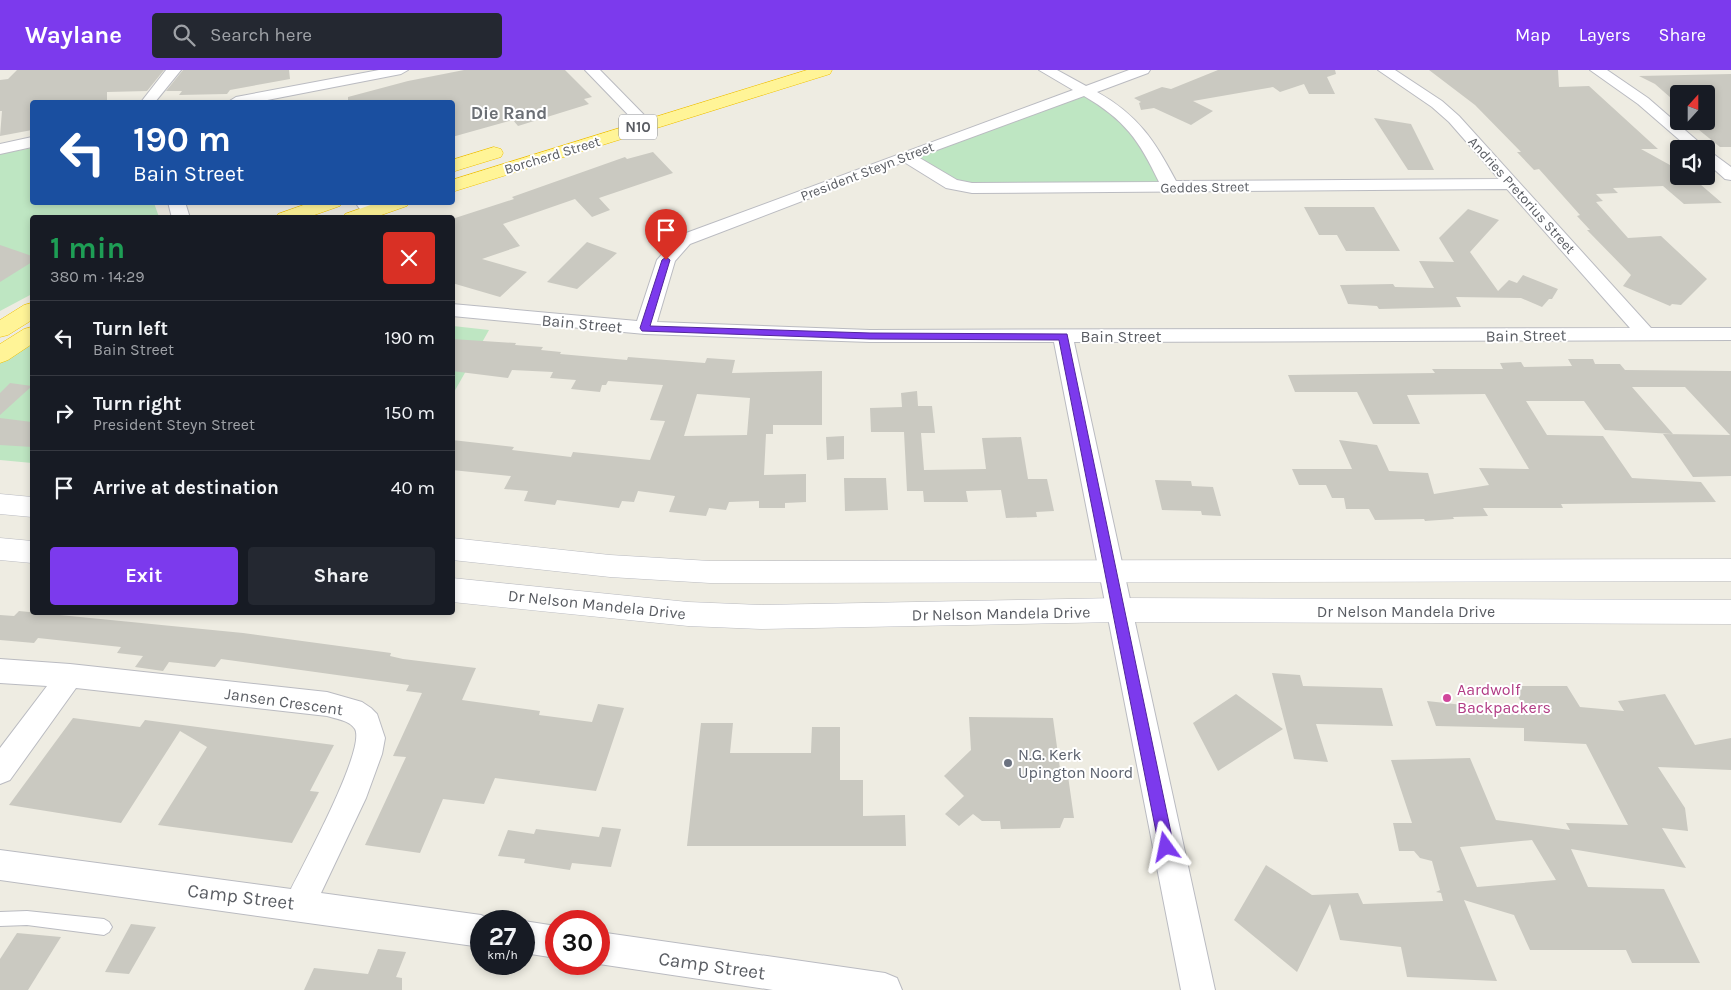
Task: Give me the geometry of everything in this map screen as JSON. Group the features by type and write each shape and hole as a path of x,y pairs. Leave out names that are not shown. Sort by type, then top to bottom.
{"highway":[{"name":"Borcherd Street","path":"455,185 824,70"},
{"name":"Borcherd Street","path":"612,116 650,105"},
{"name":"Borcherd Street","path":"455,165 509,148"},
{"path":"294,215 324,205"},
{"path":"370,210 389,205"},
{"path":"0,330 30,311"},
{"path":"0,354 30,335"}],"street":[{"path":"150,100 174,70"},
{"path":"245,100 363,74 401,70"},
{"path":"592,70 646,125"},
{"path":"1046,70 1124,117 1149,146 1170,187"},
{"name":"President Steyn Street","path":"645,328 666,260 684,240 905,156 1143,70"},
{"name":"Andries Pretorius Street","path":"1385,70 1426,97 1454,119 1646,334"},
{"path":"1596,70 1643,101 1689,140"},
{"path":"0,149 30,142"},
{"name":"Geddes Street","path":"905,156 952,184 972,188 1512,184"},
{"path":"1715,162 1731,175"},
{"name":"Bain Street","path":"455,310 645,328 870,336 1731,334"},
{"path":"1063,336 1118,610 1198,990"},
{"path":"0,504 30,507"},
{"path":"0,549 30,552"},
{"path":"455,549 610,566 710,572 1731,570"},
{"name":"Dr Nelson Mandela Drive","path":"455,590 688,614 761,617 1118,610 1731,612"},
{"name":"Jansen Crescent","path":"0,671 70,676 327,704 352,711 361,717 367,723 371,738 368,754 352,798 300,904"},
{"path":"0,771 70,676"},
{"name":"Camp Street","path":"0,865 300,904 470,929"},
{"name":"Camp Street","path":"610,950 885,990"}],"lane":[{"path":"0,919 27,918 104,927"}],"green space":[{"path":"1081,94 1121,117 1137,133 1163,187 974,190 911,155"},
{"path":"30,148 30,205 155,205 158,215 30,215 30,295 0,311 0,154"},
{"path":"455,326 489,330 455,390"},
{"path":"30,342 30,463 0,460 0,363"}],"building":[{"path":"17,70 164,70 147,91 107,92 107,100 30,100 30,130 0,136 2,111 0,111 0,80 8,79"},
{"path":"183,70 289,70 290,79 230,90 227,94 179,95 182,91 166,91"},
{"path":"464,70 565,70 592,97 584,99 589,104 518,126 513,120 455,136 455,100 348,100 348,97 408,81"},
{"path":"1218,70 1335,70 1336,74 1327,77 1335,94 1309,94 1304,84 1280,92 1273,87 1193,101 1213,111 1191,125 1154,108 1141,110 1139,103 1141,102 1134,98 1162,87 1171,89"},
{"path":"1429,70 1558,70 1559,87 1589,86 1658,149 1641,149 1670,165 1670,185 1701,185 1722,203 1684,204 1663,186 1613,188 1618,193 1596,194 1603,201 1596,202 1628,238 1661,236 1707,279 1681,305 1672,304 1670,306 1623,286 1631,275 1587,230 1590,230 1577,216 1580,215 1539,169 1534,170 1517,152 1521,152 1475,105"},
{"path":"1731,74 1731,147 1720,147 1715,143 1715,140 1711,140 1699,130 1715,130 1715,85 1670,85 1670,97 1655,84 1639,76"},
{"path":"1374,118 1411,124 1434,170 1408,170"},
{"path":"653,152 673,173 599,198 610,210 592,217 575,199 503,224 520,246 482,259 527,272 500,297 455,284 455,218 514,199 512,197 625,157 627,159"},
{"path":"1304,207 1374,207 1400,251 1346,251 1337,235 1319,235"},
{"path":"1468,209 1499,220 1470,252 1498,291 1509,280 1517,283 1523,275 1558,289 1552,299 1549,299 1542,307 1521,298 1456,297 1461,307 1379,309 1377,306 1348,304 1340,285 1393,284 1395,287 1434,288 1419,261 1454,262 1439,238"},
{"path":"587,242 617,253 577,289 547,282"},
{"path":"0,245 30,255 30,263 0,282"},
{"path":"455,339 516,343 515,345 543,347 541,350 561,352 560,354 627,360 628,357 705,363 707,358 735,360 732,373 822,371 822,425 773,425 773,434 766,434 764,475 806,474 806,502 785,503 785,508 759,508 759,501 729,502 726,510 709,508 706,516 669,512 675,496 638,491 634,502 622,501 619,508 557,500 555,505 524,501 528,491 504,489 511,476 455,470 455,440 514,447 512,450 571,457 573,452 650,460 665,421 650,420 663,385 608,381 606,385 602,385 600,392 571,389 576,380 550,378 553,372 512,370 508,378 455,371","holes":["697,394 750,398 747,435 684,436"]},
{"path":"1568,359 1593,359 1595,364 1620,364 1625,370 1731,371 1731,476 1693,477 1663,434 1730,435 1685,387 1632,387 1673,434 1605,430 1584,401 1526,401 1547,435 1603,436 1632,478 1701,482 1716,502 1561,504 1563,508 1483,508 1488,516 1453,517 1454,519 1425,521 1424,519 1375,520 1369,509 1346,509 1344,498 1332,498 1326,485 1299,485 1292,469 1352,469 1339,440 1377,445 1389,471 1428,473 1434,494 1489,485 1479,468 1529,469 1485,394 1407,395 1420,424 1373,424 1357,392 1295,392 1288,375 1435,373 1432,369 1503,369 1500,363 1521,362 1524,367 1572,366"},
{"path":"10,383 30,386 0,415 0,393"},
{"path":"917,391 918,406 932,406 935,433 921,433 924,470 986,469 982,438 1021,437 1028,479 1047,479 1054,511 1036,512 1037,517 1006,518 1001,490 966,491 968,502 924,502 923,491 907,491 904,432 871,432 870,408 902,407 901,393"},
{"path":"0,418 30,422 30,447 0,445"},
{"path":"844,436 844,459 827,460 826,437"},
{"path":"844,478 886,478 888,510 845,511"},
{"path":"1155,480 1191,481 1192,486 1213,487 1221,516 1202,515 1201,511 1162,510"},
{"path":"19,611 30,612 30,615 60,615 243,633 391,653 390,656 403,659 476,668 462,700 540,711 539,715 592,722 598,704 624,708 596,791 495,778 484,804 443,799 420,853 365,845 406,757 393,756 422,693 406,691 409,685 221,659 215,667 169,662 163,671 135,667 143,656 117,653 121,647 38,638 34,643 0,640 0,615 14,616"},
{"path":"1272,673 1300,675 1303,686 1382,688 1393,726 1316,724 1328,762 1294,759"},
{"path":"1513,686 1567,686 1580,707 1624,711 1618,701 1665,694 1695,745 1731,738 1731,770 1658,767 1685,808 1688,831 1662,828 1686,868 1571,849 1588,887 1664,889 1700,963 1632,963 1626,950 1530,950 1514,915 1464,900 1497,981 1407,977 1401,947 1340,940 1330,904 1297,972 1234,920 1266,865 1312,895 1358,893 1363,904 1443,901 1441,893 1436,892 1440,890 1432,861 1420,858 1414,851 1399,851 1393,823 1412,823 1391,760 1470,758 1496,820 1570,830 1566,823 1628,825 1586,744 1524,741 1524,728 1436,726 1427,701 1526,712","holes":["1532,840 1556,880 1477,887 1460,847"]},
{"path":"1236,694 1283,729 1218,771 1193,723"},
{"name":"N.G. Kerk Upington Noord","path":"969,717 1053,718 1061,776 1068,776 1074,818 1064,818 1060,828 1001,829 1000,821 982,821 973,814 959,826 945,814 964,796 944,776 971,750"},
{"path":"73,718 140,727 145,720 334,745 310,791 319,792 292,843 158,825 207,747 180,731 121,823 9,805"},
{"path":"701,723 733,723 730,753 811,753 812,727 840,727 840,780 863,780 863,816 905,815 906,846 687,846"},
{"path":"602,827 621,829 611,867 572,863 570,870 524,863 525,859 498,856 508,830 534,834 536,829 599,837"},
{"path":"131,924 156,927 129,974 105,972"},
{"path":"17,933 61,937 28,990 0,990 0,959"},
{"path":"378,949 406,952 396,977 402,978 402,990 304,990 314,968 368,974"}],"place":[{"name":"Aardwolf Backpackers","path":"1447,698"},
{"name":"N.G. Kerk Upington Noord","path":"1008,763"}],"district":[{"name":"Die Rand","path":"509,113"}],"route":[{"path":"666,260 645,328 749,334 1063,336 1166,847"}]}
